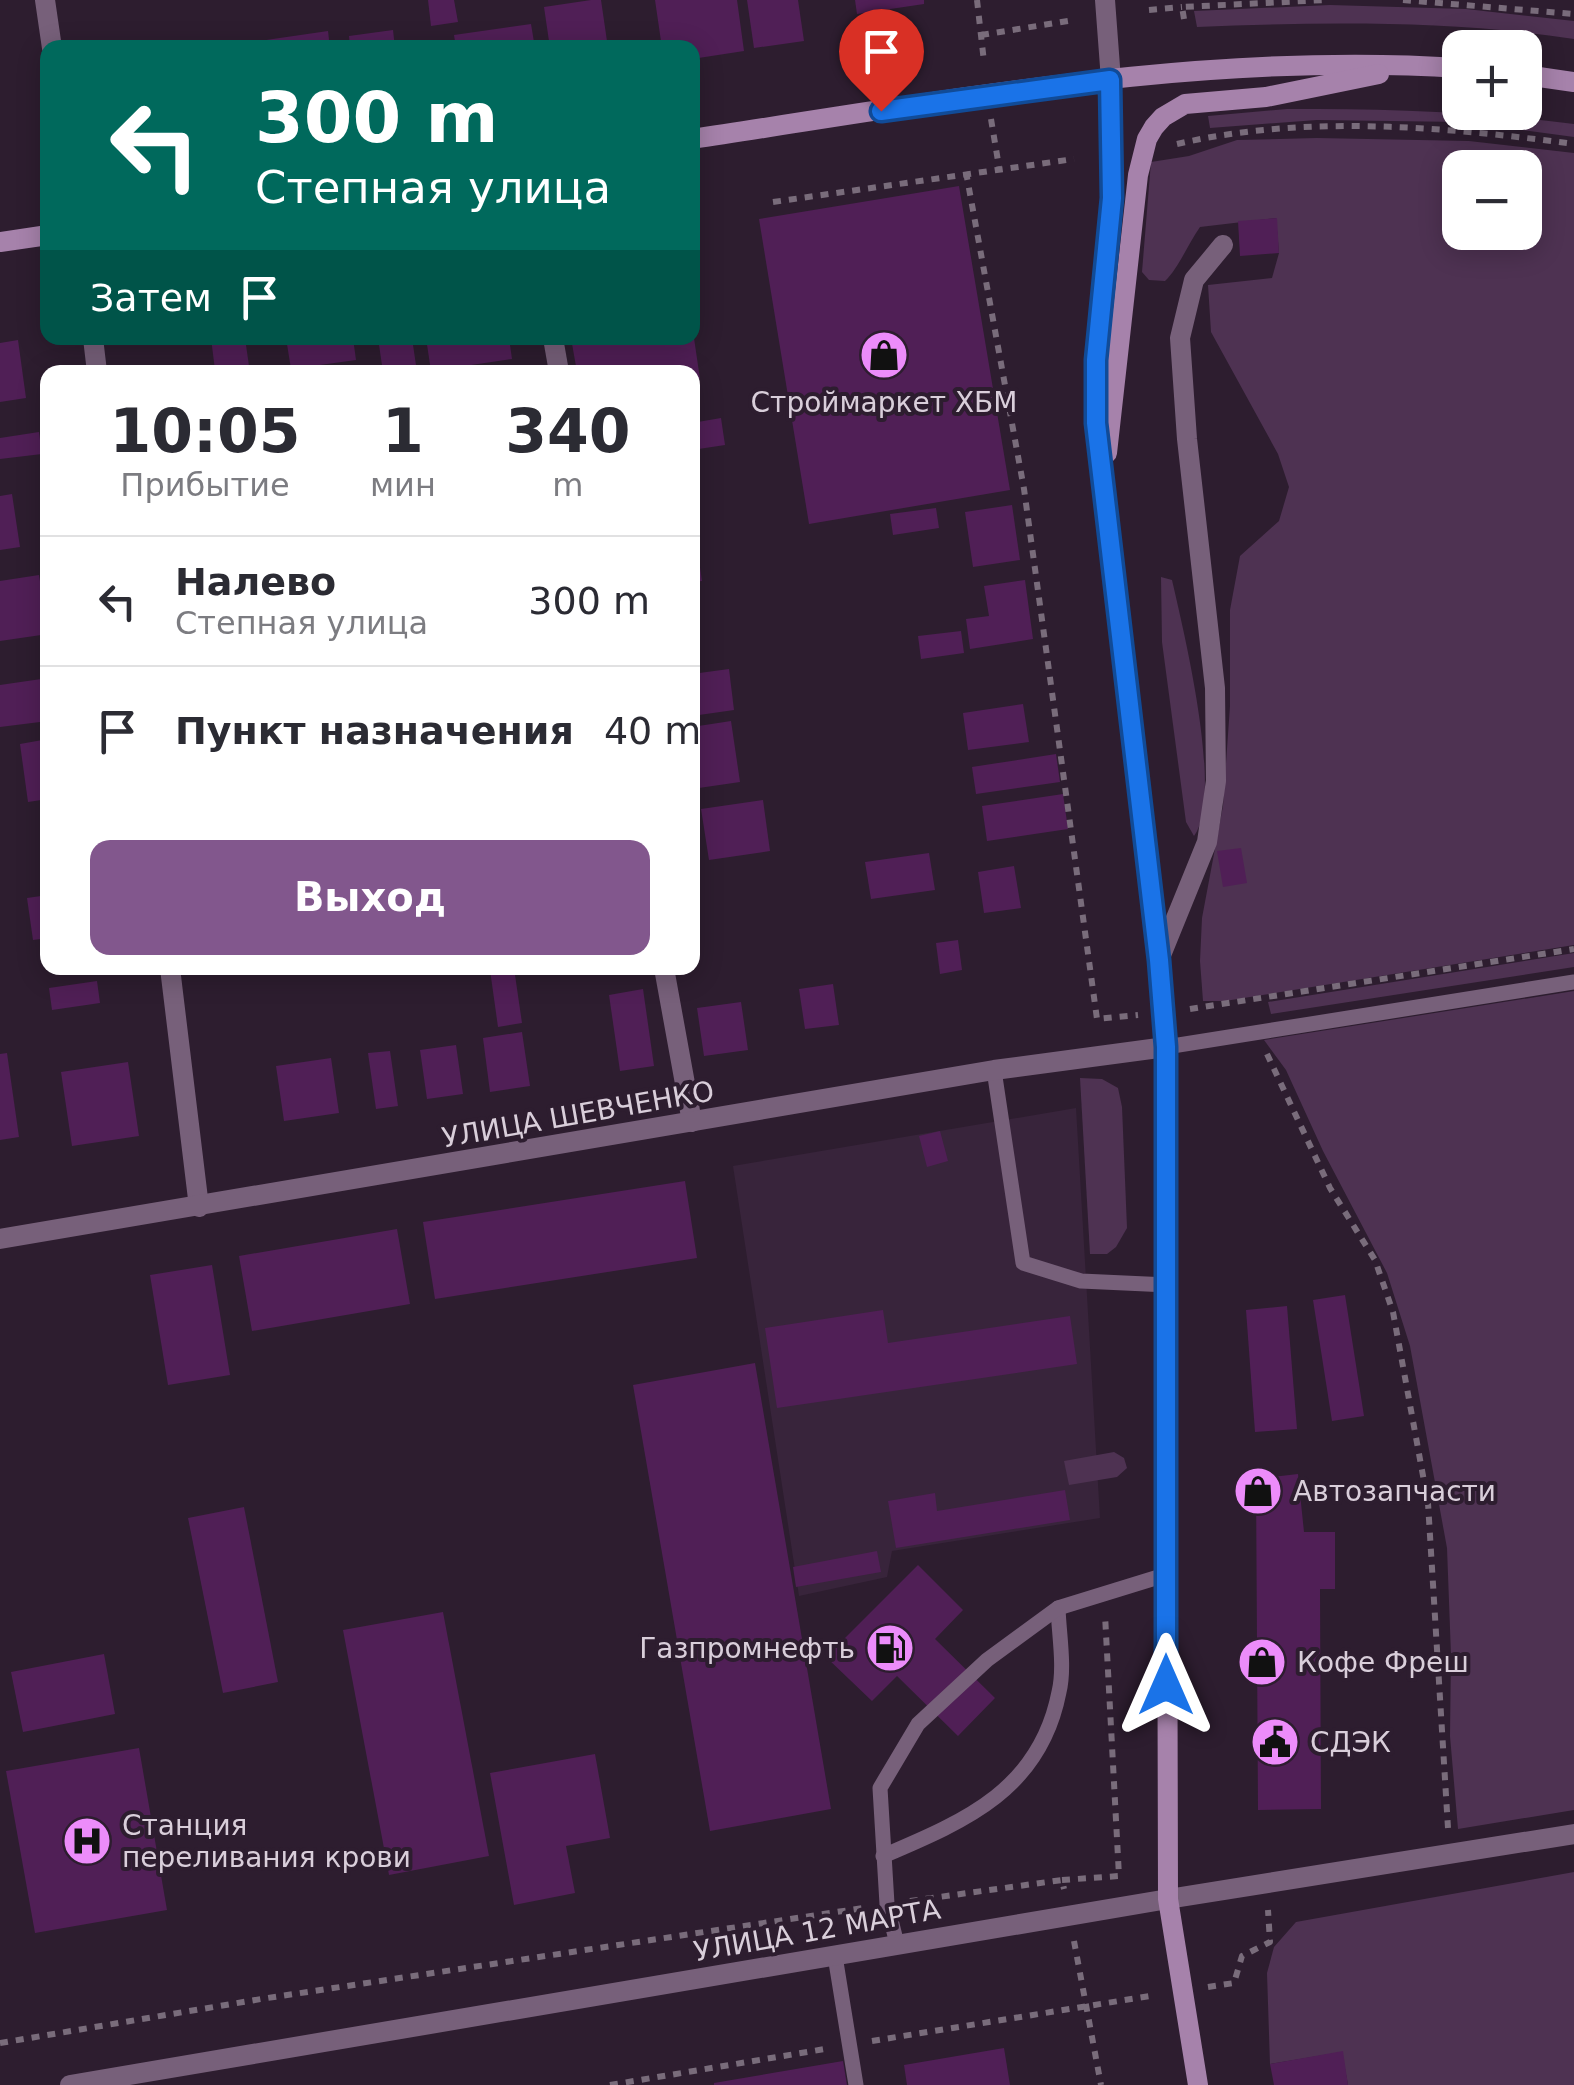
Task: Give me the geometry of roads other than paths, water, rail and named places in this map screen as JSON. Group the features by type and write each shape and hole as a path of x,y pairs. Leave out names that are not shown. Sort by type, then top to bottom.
{"main road":[{"path":"700,138 988,94 1110,80 1286,65 1442,67"},
{"path":"1104,480 1138,175 1154,126 1185,104 1266,97 1421,66"},
{"path":"1542,77 1574,82"},
{"path":"1110,80 1112,198 1096,360 1096,423 1166,1047 1168,1899 1198,2085"},
{"path":"0,242 40,236"}],"street":[{"path":"45,0 51,40"},
{"path":"1105,0 1110,80"},
{"path":"1159,960 1207,842 1216,781 1215,688 1187,439 1180,338 1194,280 1223,245"},
{"path":"171,975 200,1207"},
{"path":"665,975 692,1122"},
{"name":"УЛИЦА ШЕВЧЕНКО","path":"0,1239 994,1070 1166,1047"},
{"name":"УЛИЦА 12 МАРТА","path":"70,2085 896,1944 1574,1834"}],"lane":[{"path":"1166,1047 1574,982"},
{"path":"994,1070 1023,1263 1080,1281 1168,1284"},
{"path":"896,1944 887,1904 880,1788 918,1724 987,1660 1058,1608 1165,1575"},
{"path":"883,1856 961,1822 1003,1792 1047,1739 1060,1688 1058,1608"},
{"path":"836,1956 856,2085"}],"place":[{"name":"Строймаркет ХБМ","path":"884,355"},
{"name":"Автозапчасти","path":"1258,1491"},
{"name":"Газпромнефть","path":"890,1648"},
{"name":"Кофе Фреш","path":"1262,1662"},
{"name":"СДЭК","path":"1275,1742"},
{"name":"Станция переливания крови","path":"87,1841"}]}
